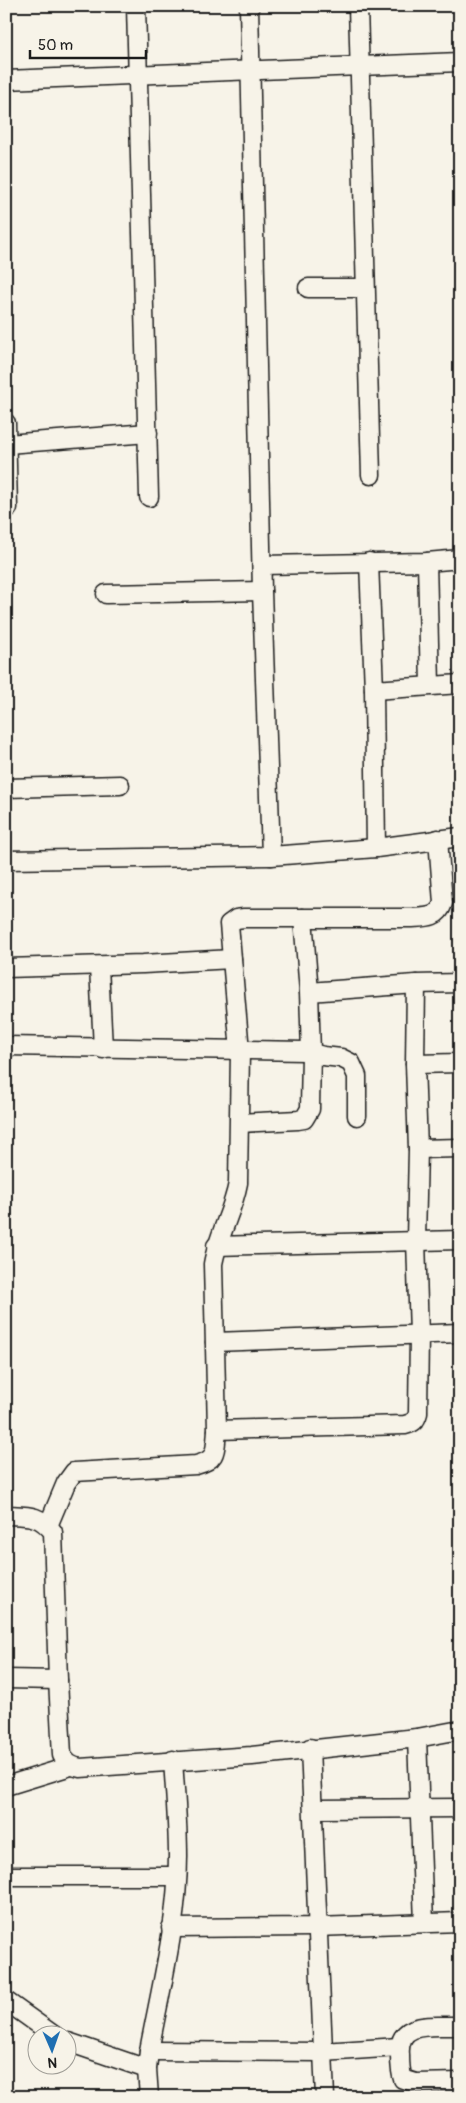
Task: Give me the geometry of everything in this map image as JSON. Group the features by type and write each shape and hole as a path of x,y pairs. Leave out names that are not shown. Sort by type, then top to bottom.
{"street":[{"path":"136,6 149,496"},
{"path":"249,6 262,591 271,856"},
{"path":"358,6 371,475"},
{"path":"6,80 460,62"},
{"path":"308,288 365,288"},
{"path":"6,423 8,508"},
{"path":"7,444 148,433"},
{"path":"262,565 427,562 460,559"},
{"path":"368,562 374,690 376,848"},
{"path":"427,562 430,685"},
{"path":"106,594 262,591"},
{"path":"374,690 460,684"},
{"path":"6,788 120,785"},
{"path":"6,860 271,856 376,848 460,837"},
{"path":"48,1526 66,1483 74,1472 196,1465 207,1462 214,1455 217,1430 216,1342 212,1276 216,1246 236,1193 240,1123 240,1051 230,924 232,921 244,918 410,918 436,914 441,911 443,903 438,839"},
{"path":"240,1123 304,1119 310,1109 309,992 303,918"},
{"path":"6,968 99,966 232,959"},
{"path":"99,966 103,1049"},
{"path":"309,992 416,984 460,983"},
{"path":"217,1430 405,1425 412,1423 416,1419 418,1413 419,1334 416,1240 418,1150 415,1064 416,984"},
{"path":"6,1046 240,1051 271,1049 311,1052 347,1060 355,1068 358,1116"},
{"path":"415,1064 460,1063"},
{"path":"418,1150 460,1148"},
{"path":"216,1246 460,1240"},
{"path":"216,1342 460,1333"},
{"path":"6,1515 28,1516 39,1519 53,1532 62,1754 65,1761 71,1766 80,1768 173,1760 252,1756 310,1748 417,1738 460,1730"},
{"path":"6,1679 58,1680"},
{"path":"417,1738 424,1923"},
{"path":"310,1748 314,1809 316,1928 325,2097"},
{"path":"149,2097 147,2069 149,2051 171,1928 177,1876 178,1856 173,1760"},
{"path":"6,1786 71,1766"},
{"path":"314,1809 460,1808"},
{"path":"6,1876 177,1876"},
{"path":"171,1928 316,1928 460,1922"},
{"path":"6,2000 41,2026"},
{"path":"460,2026 416,2028 407,2031 402,2036 399,2047 403,2079 416,2083 460,2082"},
{"path":"78,2045 147,2069"},
{"path":"149,2051 323,2052 399,2047"}]}
